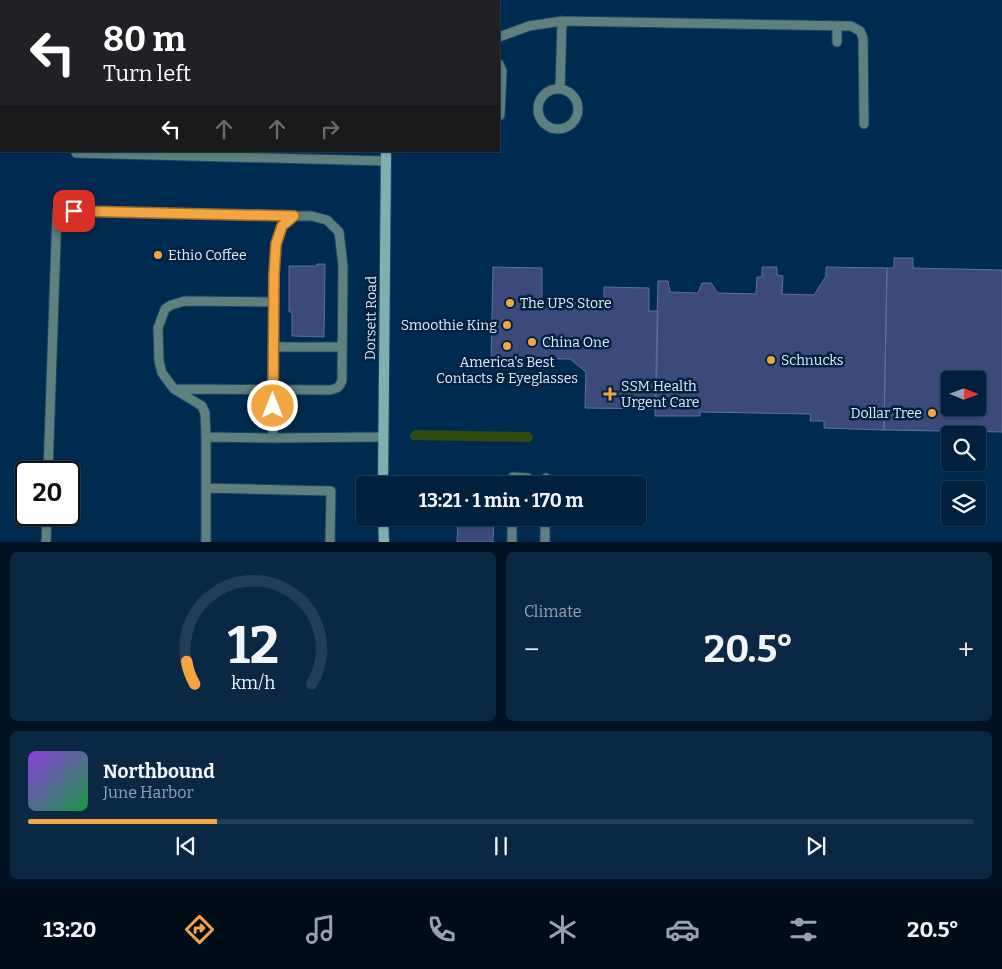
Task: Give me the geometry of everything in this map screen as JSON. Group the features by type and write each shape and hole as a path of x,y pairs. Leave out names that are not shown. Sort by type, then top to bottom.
{"main road":[{"name":"Dorsett Road","path":"382,476 386,156"},
{"path":"383,526 384,542"}],"lane":[{"path":"560,89 562,21"},
{"path":"500,37 529,26 562,21 851,26 860,30 863,38 864,124"},
{"path":"837,26 837,42"},
{"path":"500,66 502,71 500,115"},
{"path":"560,89 571,94 578,111 573,122 568,127 554,129 548,127 543,122 538,110 539,103 547,93 560,89"},
{"path":"76,152 76,154 386,156"},
{"path":"48,461 58,211 311,216 327,220 339,232 342,266 342,380 340,386 330,390 174,389"},
{"path":"273,438 276,244 282,226 294,216"},
{"path":"206,542 205,413 202,406 174,389 162,373 159,362 158,328 165,309 171,305 186,301 274,302"},
{"path":"273,346 342,347"},
{"path":"206,437 383,437"},
{"path":"206,488 331,490 330,542"},
{"path":"46,542 47,526"},
{"path":"512,526 512,542"},
{"path":"545,526 545,542"}],"green space":[{"path":"414,430 529,432 533,439 530,442 413,440 410,438 410,434"}],"building":[{"path":"894,258 913,258 913,268 1002,270 1002,432 986,432 986,426 941,426 941,431 884,430 887,268 894,268"},
{"path":"317,264 325,264 324,337 292,336 292,312 289,312 289,266 317,266"},
{"path":"493,267 542,268 542,302 588,303 588,309 604,309 604,287 649,288 649,311 658,311 656,409 585,408 586,372 570,359 491,358"},
{"name":"Schnucks","path":"762,267 777,267 777,275 783,276 782,294 814,295 826,276 826,267 887,268 884,430 824,428 824,421 810,421 811,414 700,412 700,416 655,416 658,281 668,281 670,292 698,293 702,283 711,283 718,293 756,294 757,277 762,277"},
{"path":"458,526 494,526 493,542 457,542"}],"place":[{"name":"Ethio Coffee","path":"158,255"},
{"name":"The UPS Store","path":"510,303"},
{"name":"Smoothie King","path":"507,325"},
{"name":"China One","path":"532,342"},
{"name":"America's Best Contacts & Eyeglasses","path":"507,346"},
{"name":"Schnucks","path":"771,360"},
{"name":"SSM Health Urgent Care","path":"610,394"},
{"name":"Dollar Tree","path":"932,413"}],"route":[{"path":"74,211 294,216 282,226 276,244 273,406"}]}
